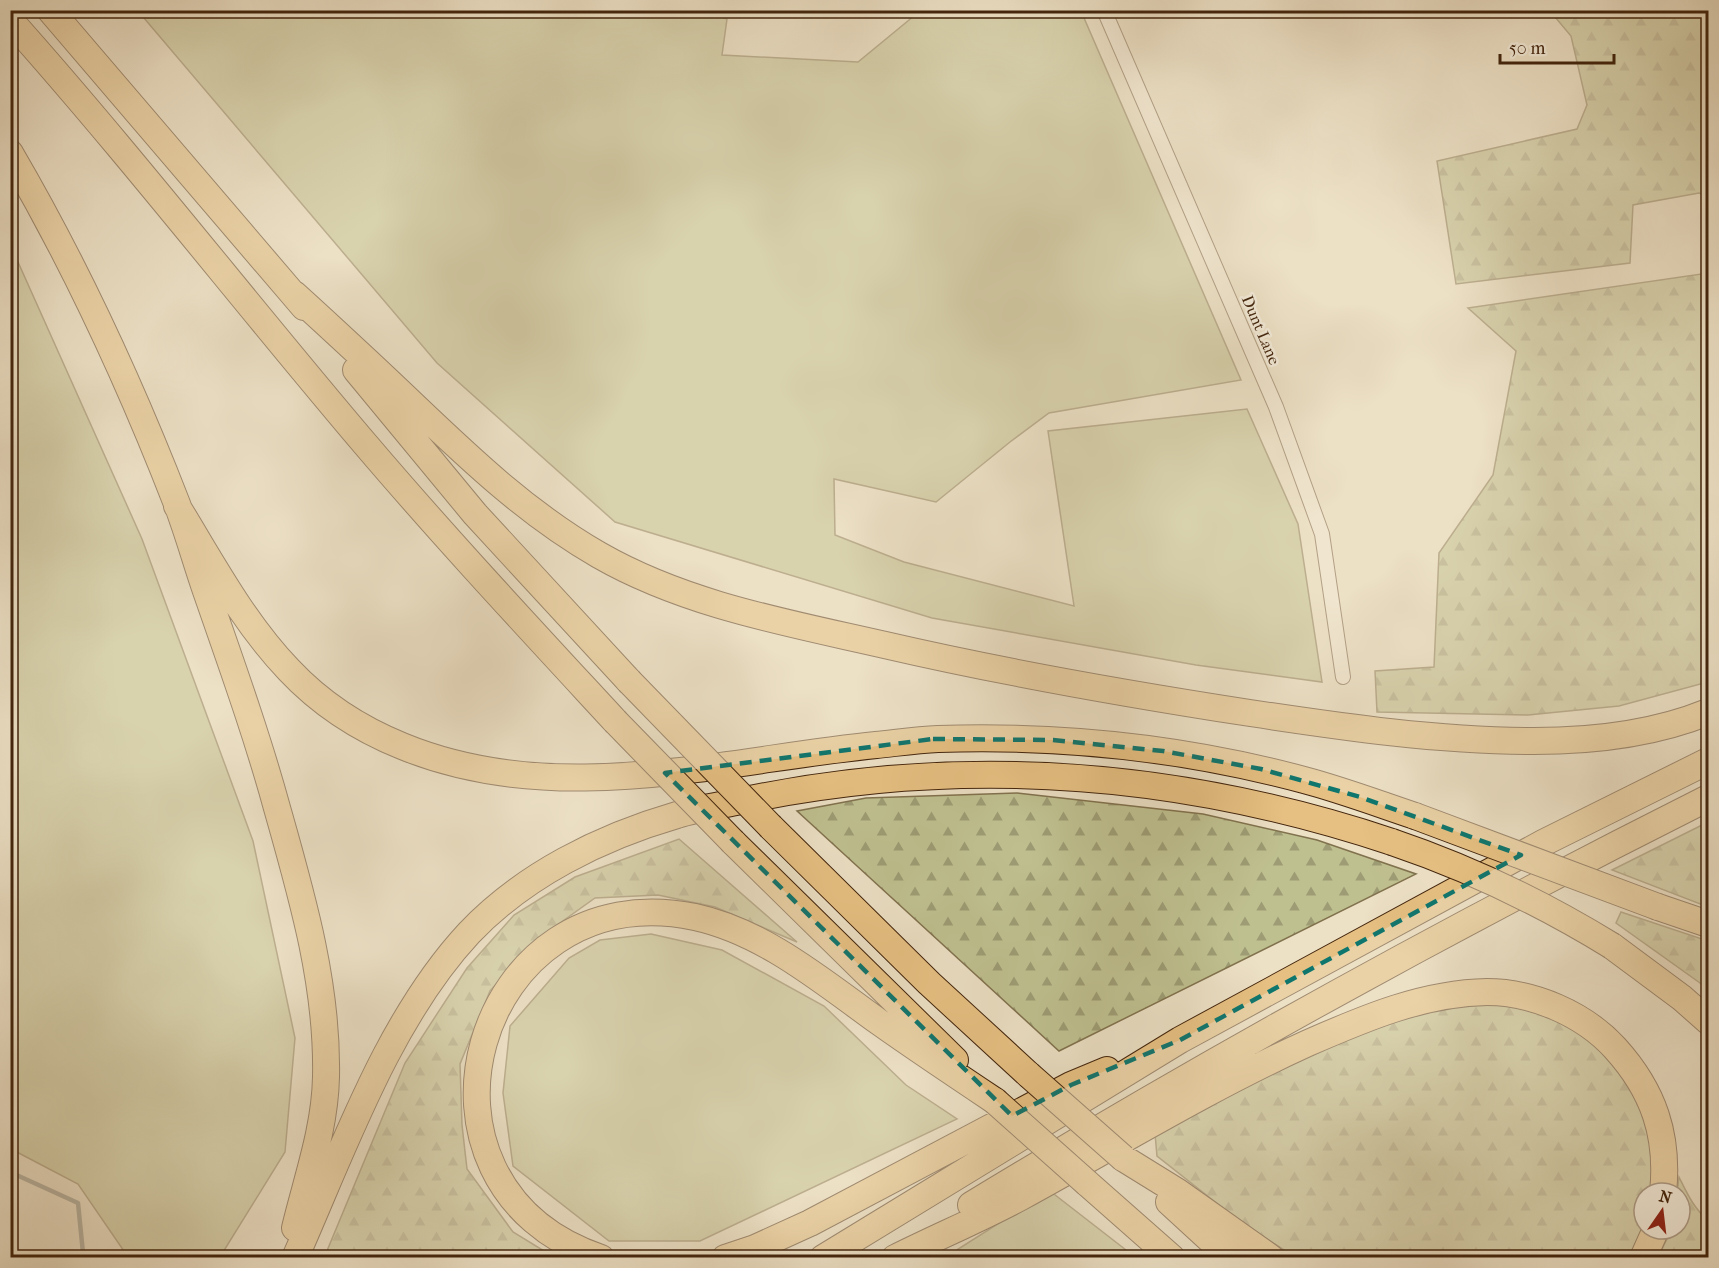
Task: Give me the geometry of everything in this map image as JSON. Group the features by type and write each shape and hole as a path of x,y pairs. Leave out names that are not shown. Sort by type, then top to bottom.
{"highway":[{"path":"50,10 294,294 476,514 629,681 771,827 929,982 1230,1257"},
{"path":"10,20 99,123 367,446 497,593 615,721 733,842 995,1101 1172,1257"},
{"path":"10,153 85,291 111,347 177,506 239,683 269,778 298,884 318,973 325,1033 325,1099 313,1163 288,1257"},
{"path":"294,294 470,459 559,531 602,557 641,575 682,592 730,607 811,628 1027,676 1291,719 1436,736 1503,741 1580,739 1614,736 1661,727 1708,712"},
{"path":"177,506 239,608 265,643 291,672 343,715 364,728 390,742 443,762 474,770 522,776 611,777 679,772 843,748 933,739 1053,740 1163,751 1261,769 1307,781 1415,816 1708,924"},
{"path":"823,1257 1180,1040 1522,855 1708,760"},
{"path":"295,1257 359,1112 388,1053 411,1011 448,958 470,932 527,885 585,850 617,835 680,814 778,793 877,778 967,774 1066,776 1206,794 1299,813 1434,856 1540,904 1612,946 1682,998 1708,1022"},
{"path":"885,1257 1125,1114 1294,1017 1489,911 1708,798"},
{"path":"601,1257 585,1252 546,1231 513,1200 492,1165 480,1132 477,1094 477,1076 484,1040 495,1010 504,994 543,950 572,932 591,924 633,913 654,912 695,917 743,933 796,963 995,1101"},
{"path":"896,1257 1019,1198 1199,1096 1276,1058 1354,1023 1397,1007 1433,998 1463,994 1488,992 1515,994 1562,1010 1590,1026 1608,1040 1627,1061 1652,1103 1660,1126 1664,1148 1663,1181"},
{"path":"725,1257 755,1248 810,1223 1071,1084 1180,1040"},
{"path":"1123,1158 1178,1192 1271,1257"},
{"path":"1643,1257 1650,1241"}],"street":[{"name":"Dunt Lane","path":"1104,10 1276,407 1322,534 1343,677"}],"highlighted area":[{"path":"933,739 1053,740 1163,751 1261,769 1360,797 1521,855 1180,1040 1071,1085 1012,1116 665,773"}],"green space":[{"path":"138,11 706,11 727,19 722,55 858,62 920,11 1081,11 1241,380 1049,413 936,502 834,479 835,535 904,562 1074,606 1048,431 1247,409 1298,524 1322,682 1196,665 932,618 615,522 437,363"},
{"path":"1550,11 1708,11 1708,196 1699,193 1633,205 1630,263 1456,284 1437,161 1577,129 1587,105 1571,36"},
{"path":"18,262 142,539 253,841 295,1038 285,1152 220,1257 128,1257 78,1184 11,1149 10,263"},
{"path":"1708,273 1708,682 1619,706 1528,715 1377,712 1375,671 1434,667 1439,553 1493,475 1516,351 1468,308"},
{"path":"1017,793 1203,814 1317,840 1416,874 1059,1051 797,811 866,798"},
{"path":"1708,822 1708,907 1612,870"},
{"path":"679,839 797,942 715,907 658,895 595,898 535,941 490,991 460,1064 462,1125 467,1169 513,1232 554,1257 324,1258 405,1063 467,968 514,915 575,877"},
{"path":"1621,912 1708,941 1708,991 1616,923"},
{"path":"651,934 722,950 824,1006 906,1085 957,1119 700,1241 609,1241 513,1166 503,1093 510,1026 569,958 600,940"},
{"path":"1500,1001 1576,1026 1618,1063 1648,1118 1655,1181 1632,1181 1632,1241 1640,1241 1634,1257 1295,1257 1238,1220 1157,1156 1155,1134 1279,1067 1398,1011"},
{"path":"1050,1191 1135,1257 944,1258"},
{"path":"1692,1201 1708,1220 1708,1257 1658,1257 1666,1241 1692,1241"}],"waterway":[{"path":"10,1172 78,1203 83,1253 87,1258"}]}
